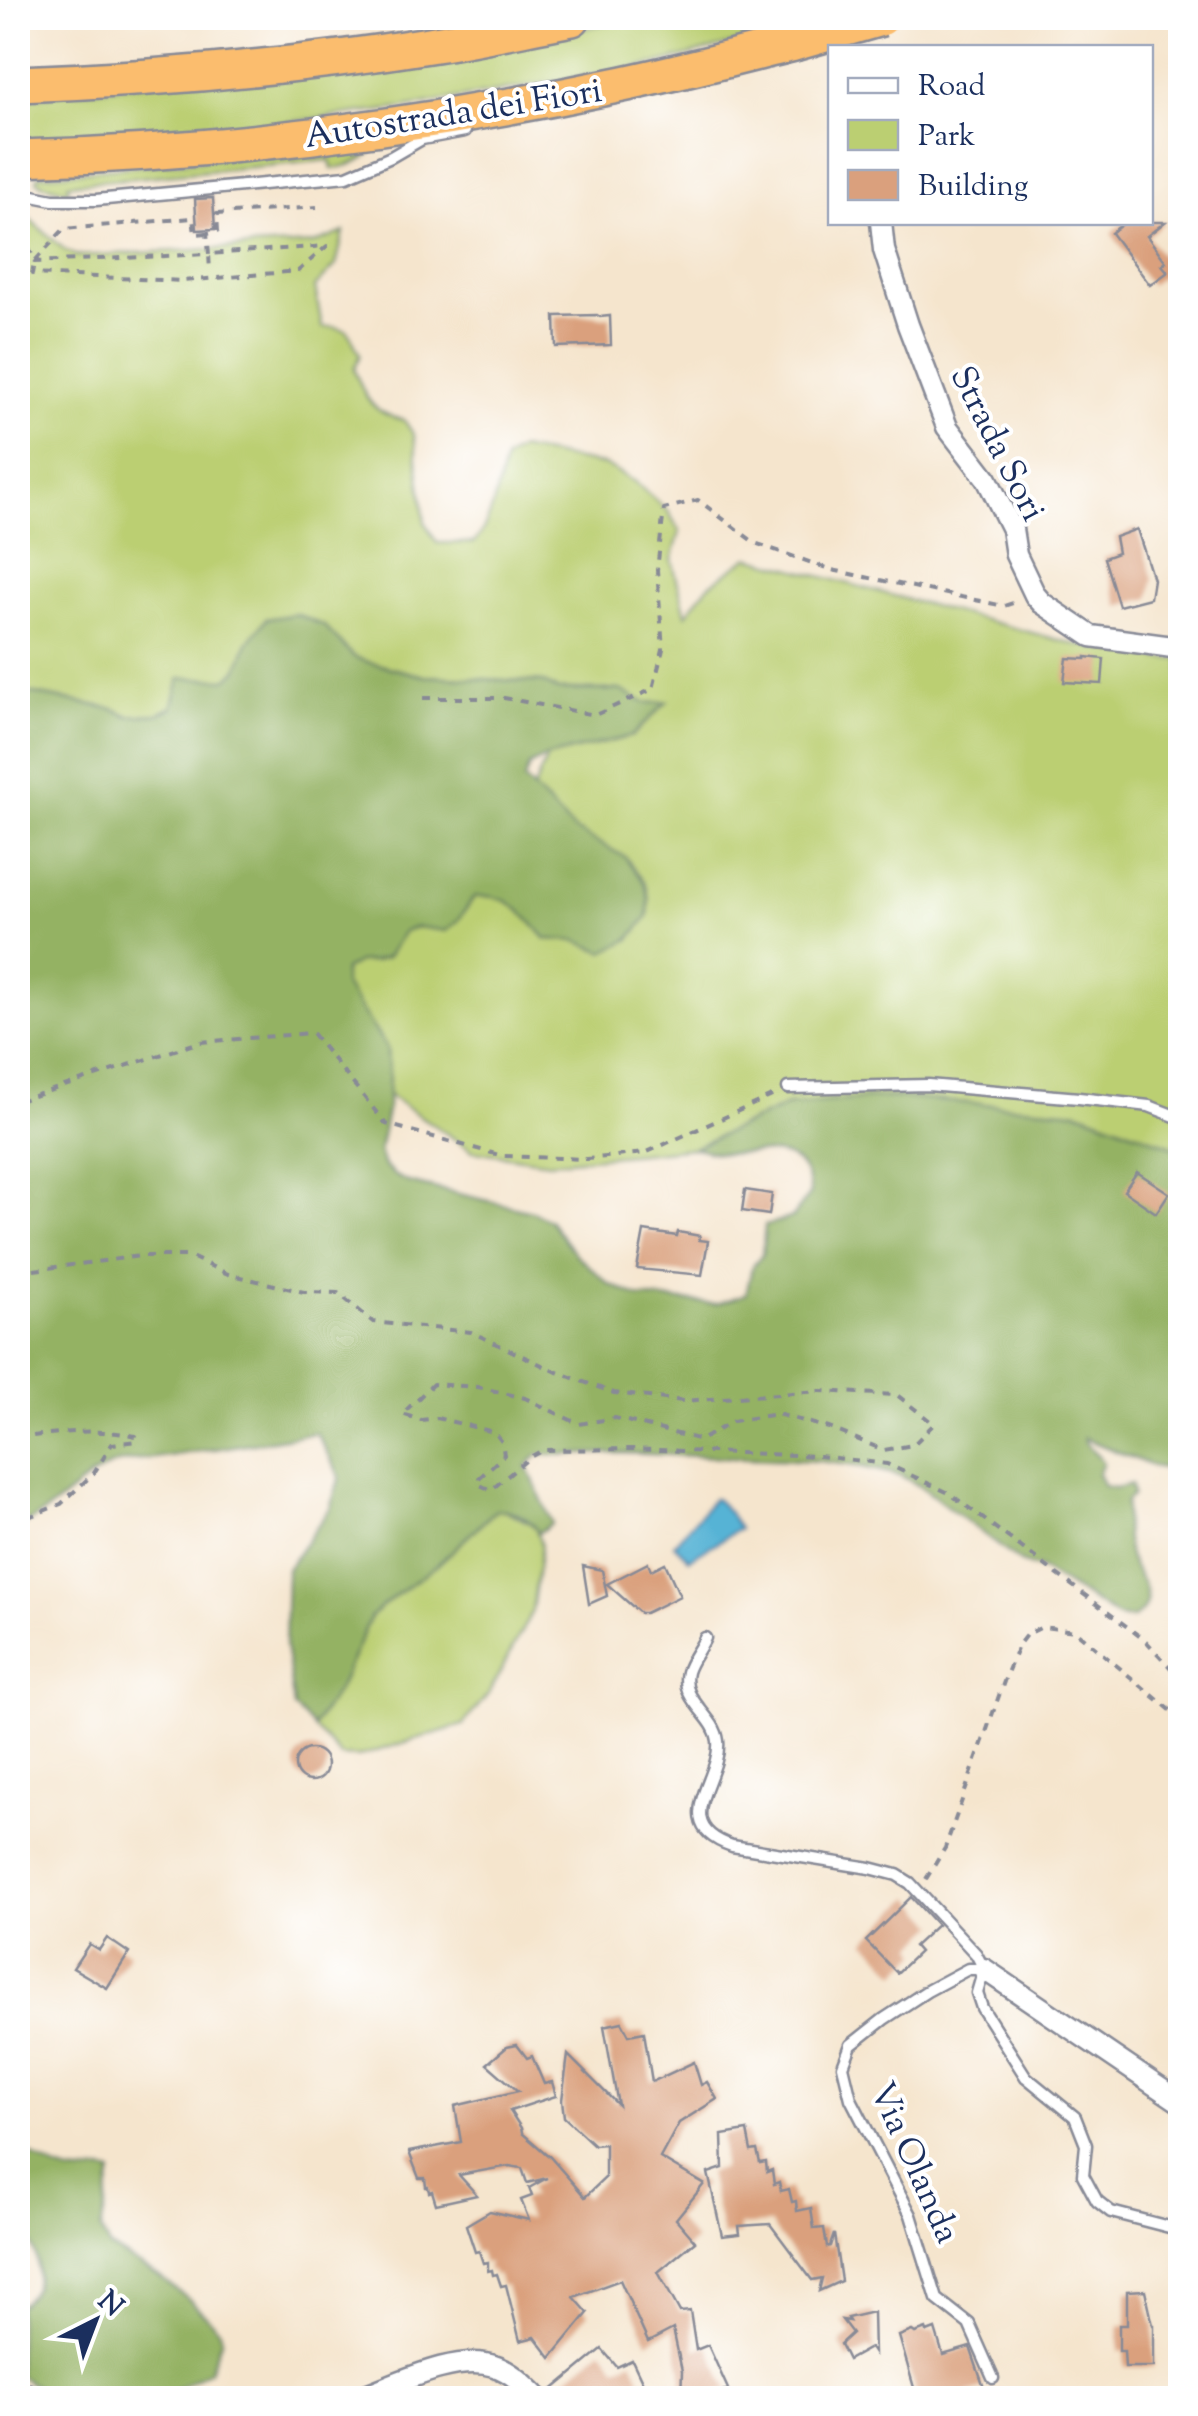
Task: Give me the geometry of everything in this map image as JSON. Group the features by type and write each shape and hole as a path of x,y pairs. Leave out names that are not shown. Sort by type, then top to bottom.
{"highway":[{"name":"Autostrada dei Fiori","path":"18,84 100,81 315,62 572,18"},
{"name":"Autostrada dei Fiori","path":"18,158 196,149 356,131 627,83 882,18"}],"street":[{"path":"844,18 849,45"},
{"name":"Strada Sori","path":"880,225 884,250 908,325 947,427 987,479 1012,529 1016,555 1034,594"},
{"path":"1034,594 1091,636 1180,648"},
{"path":"984,1969 1180,2102"},
{"path":"358,2398 442,2368 472,2362 501,2368 538,2398"},
{"path":"18,2390 34,2398"}],"lane":[{"path":"502,120 537,101"},
{"path":"18,192 52,200 82,200 347,176 422,139 478,129"},
{"path":"788,1088 928,1085 1149,1106 1180,1118"},
{"path":"705,1638 686,1678 688,1692 716,1732 719,1745 700,1806 700,1823 718,1841 732,1846 870,1868 910,1882 976,1954 984,1969 977,1993 982,2008 1026,2077 1074,2117 1086,2145 1083,2175 1097,2201 1112,2212 1177,2229"},
{"name":"Via Olanda","path":"984,1969 968,1970 884,2019 851,2045 843,2066 851,2099 911,2215 937,2299 968,2324 992,2378"}],"path":[{"path":"34,262 64,229 194,218 196,234 218,231 218,214 316,207"},
{"path":"207,233 210,270"},
{"path":"18,234 31,252 32,274 183,281 298,271 327,246 34,262"},
{"path":"423,698 504,698 595,714 653,689 662,649 657,570 664,509 698,500 755,543 832,570 1004,606 1034,594"},
{"path":"18,1101 200,1042 312,1032 386,1124 503,1156 587,1159 645,1152 788,1088"},
{"path":"18,1272 141,1256 189,1256 228,1274 304,1292 338,1294 374,1322 471,1332 557,1372 614,1393 683,1402 820,1391 897,1395 934,1424 914,1446 884,1450 829,1428 776,1414 733,1421 701,1440 615,1418 579,1424 525,1398 472,1386 433,1384 402,1414 421,1420 437,1418 496,1434 504,1455 479,1478 480,1484 490,1490 543,1450 819,1456 888,1464 949,1493 1146,1641 1180,1678"},
{"path":"18,1436 73,1430 114,1431 136,1436 136,1440 112,1444 94,1472 61,1504 18,1521"},
{"path":"918,1891 945,1848 1006,1673 1026,1635 1042,1627 1075,1631 1180,1718"}],"green space":[{"path":"630,18 787,18 791,29 656,64 403,108 223,130 18,143 18,99 571,31"},
{"path":"367,145 372,151 363,158 332,169 330,160 68,184 68,191 37,180 39,175"},
{"path":"18,209 77,256 313,244 344,232 336,265 315,287 322,327 348,331 360,355 354,369 366,396 377,409 404,420 414,435 425,523 437,543 474,543 490,514 505,459 520,449 604,465 635,482 668,511 680,532 672,560 686,614 709,585 749,557 1074,644 1180,659 1180,1149 1079,1111 788,1105 693,1148 549,1162 473,1151 315,1047 314,1021 366,934 527,805 547,757 632,736 646,703 619,690 558,690 542,682 424,676 354,657 323,625 248,643 237,671 226,680 158,714 129,716 114,709 18,691"},
{"path":"296,614 323,625 354,657 424,676 542,682 558,690 620,690 646,703 667,702 632,736 547,757 529,766 524,780 573,829 625,857 644,882 648,916 630,939 604,952 577,941 546,939 516,907 497,898 474,897 446,931 417,927 404,931 387,957 358,962 344,970 344,985 387,1048 387,1111 379,1151 384,1166 395,1176 532,1211 549,1220 576,1255 609,1284 639,1297 717,1304 746,1294 752,1267 762,1255 765,1226 793,1217 810,1193 806,1175 788,1157 693,1148 788,1105 888,1097 1079,1111 1180,1149 1180,1471 1152,1466 1084,1438 1103,1463 1098,1474 1104,1486 1131,1484 1133,1495 1126,1501 1127,1544 1146,1592 1145,1605 1138,1615 1118,1617 1044,1571 1020,1562 923,1488 899,1475 820,1461 622,1453 538,1455 527,1466 552,1523 538,1533 520,1516 496,1510 437,1565 392,1598 371,1616 340,1686 313,1727 294,1707 285,1645 287,1569 330,1508 340,1477 316,1433 115,1464 18,1526 18,691 114,709 129,716 158,714 172,708 180,678 226,679 237,671 248,642 266,619"},
{"path":"503,1509 535,1526 541,1546 532,1611 489,1693 463,1725 357,1757 341,1756 313,1727 340,1686 371,1616 437,1565 496,1510"},
{"path":"18,2147 63,2171 112,2173 101,2230 109,2247 157,2275 220,2330 222,2338 210,2371 160,2398 57,2398 18,2376 18,2307 32,2291 38,2273 31,2244 26,2234 18,2232"}],"water":[{"path":"714,1498 739,1529 689,1559 674,1544"}],"building":[{"path":"213,198 215,229 197,230 195,199"},
{"path":"1165,222 1147,236 1166,262 1162,265 1168,272 1150,285 1111,233 1121,225"},
{"path":"555,316 610,316 611,345 556,347"},
{"path":"1137,529 1153,579 1150,598 1119,606 1104,558 1118,553 1115,537"},
{"path":"1067,658 1104,659 1102,684 1064,682"},
{"path":"1137,1172 1169,1193 1156,1213 1124,1191"},
{"path":"745,1190 772,1194 769,1215 742,1211"},
{"path":"644,1231 677,1236 678,1232 708,1241 702,1275 637,1269"},
{"path":"648,1563 651,1570 665,1563 680,1596 640,1613 607,1584"},
{"path":"583,1566 602,1570 607,1596 589,1604"},
{"path":"311,1749 322,1754 327,1765 322,1776 311,1781 300,1776 295,1765 300,1754"},
{"path":"911,1897 937,1925 914,1946 919,1952 897,1973 866,1941"},
{"path":"107,1938 129,1953 107,1988 73,1968 89,1944 99,1950"},
{"path":"622,2022 629,2035 644,2032 652,2082 694,2062 701,2085 707,2082 717,2099 679,2123 660,2158 704,2184 676,2219 695,2241 658,2272 680,2312 690,2311 696,2350 708,2345 728,2389 717,2393 719,2398 681,2398 682,2371 673,2329 648,2342 620,2280 574,2297 588,2313 551,2358 535,2337 520,2341 506,2285 501,2286 497,2274 488,2271 488,2262 483,2263 479,2251 475,2252 466,2225 490,2211 529,2220 521,2200 532,2196 529,2188 547,2178 527,2183 522,2168 509,2166 459,2175 477,2195 436,2204 425,2178 419,2178 409,2152 461,2142 455,2106 518,2091 487,2064 507,2047 517,2045 527,2058 532,2056 544,2084 552,2082 556,2096 510,2111 522,2133 550,2157 585,2197 605,2178 605,2144 594,2145 564,2117 562,2100 568,2055 618,2105 604,2026"},
{"path":"747,2131 751,2151 757,2150 760,2163 766,2162 767,2172 772,2170 774,2184 779,2182 781,2191 789,2189 797,2211 811,2208 814,2229 824,2228 827,2247 834,2234 841,2281 819,2291 822,2278 812,2280 770,2224 739,2226 740,2234 722,2236 708,2173 723,2168 722,2135"},
{"path":"1145,2290 1154,2325 1154,2367 1125,2367 1124,2351 1119,2351 1119,2325 1127,2325 1127,2291"},
{"path":"873,2312 874,2354 870,2348 848,2360 840,2344 852,2333 842,2320"},
{"path":"935,2329 943,2355 970,2347 984,2388 953,2398 917,2398 899,2336"},
{"path":"602,2349 617,2367 632,2360 650,2398 551,2395 550,2392"}]}
